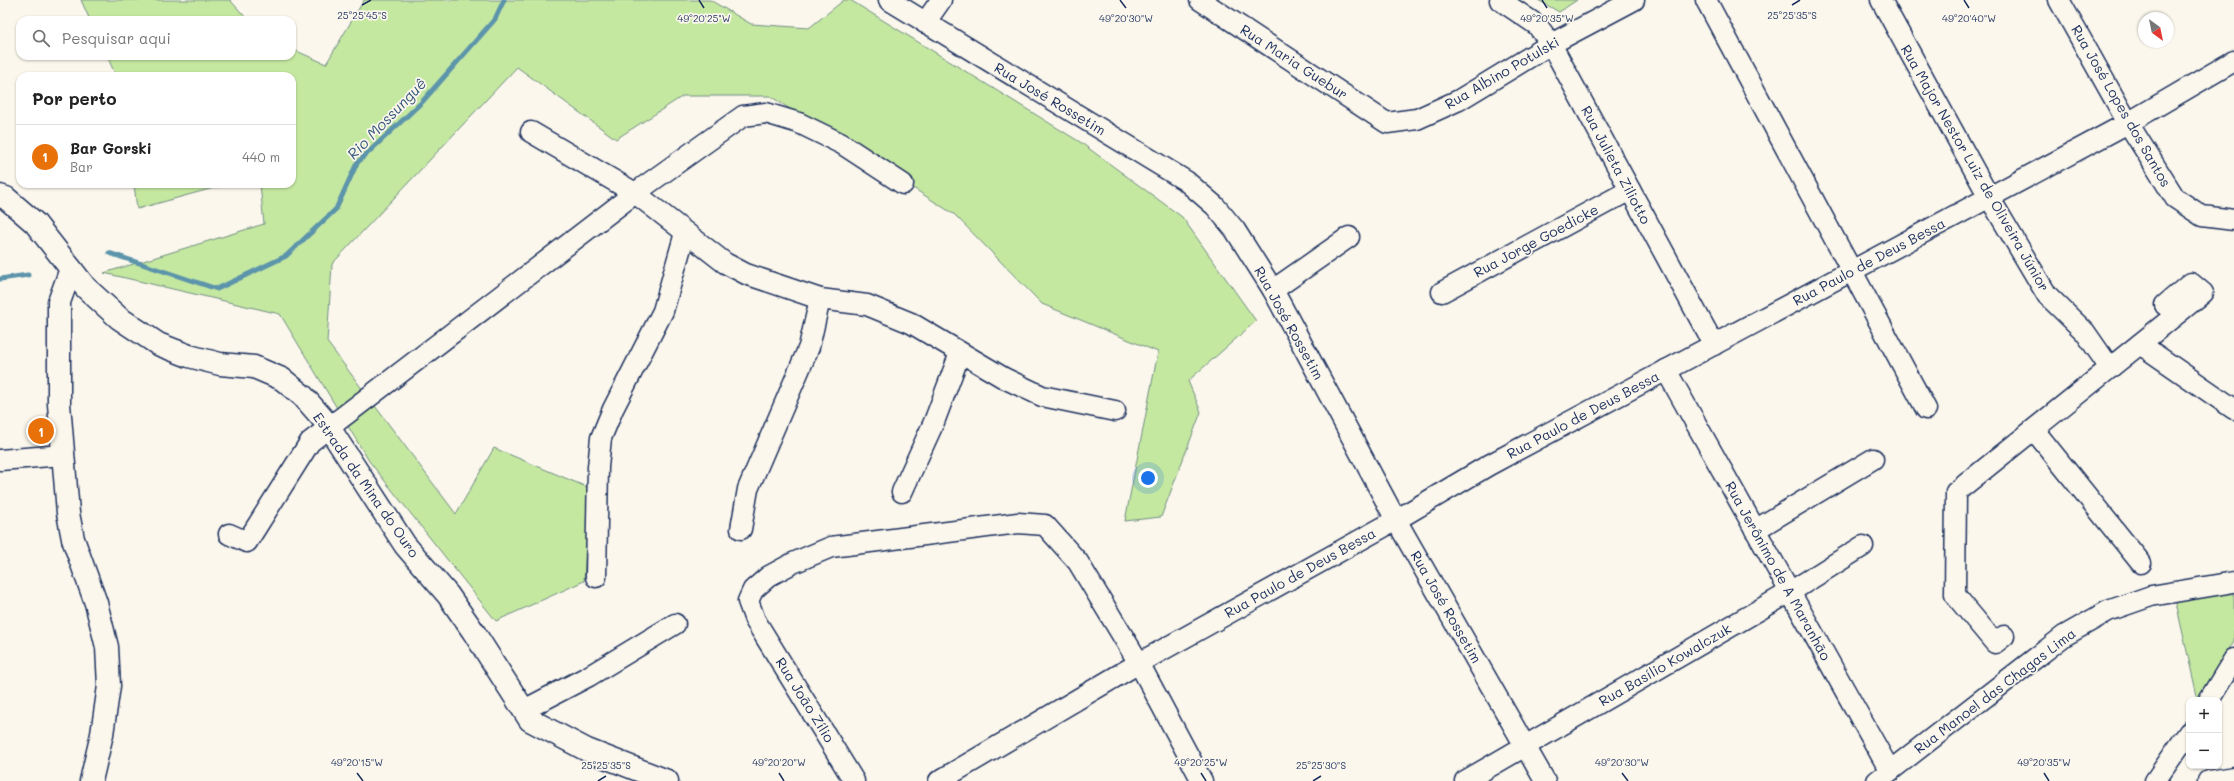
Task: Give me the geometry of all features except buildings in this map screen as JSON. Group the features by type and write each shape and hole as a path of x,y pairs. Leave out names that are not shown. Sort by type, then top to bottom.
{"street":[{"name":"Rua José Rossetim","path":"889,0 1186,181 1215,206 1235,230 1272,290 1396,520 1545,781"},
{"path":"925,23 941,0"},
{"name":"Rua Maria Guebur","path":"1200,0 1387,123"},
{"name":"Rua Julieta Ziliotto","path":"1500,0 1537,25 1551,44 1714,345"},
{"name":"Rua Albino Potulski","path":"1387,123 1417,120 1459,100 1551,44 1634,0"},
{"path":"1706,0 1926,409"},
{"name":"Rua Major Nestor Luiz de Oliveira Júnior","path":"1881,0 1989,197 2047,295 2080,328 2110,368"},
{"name":"Rua José Lopes dos Santos","path":"2059,0 2128,123 2175,198 2202,216 2234,220"},
{"name":"Rua Paulo de Deus Bessa","path":"939,781 1138,662 1396,520 1489,465 2128,123 2234,61"},
{"path":"229,534 246,542 310,442 635,193 743,116 766,113 799,123 842,144 903,184"},
{"path":"531,132 635,193 725,263 746,274 820,299 867,305 911,323 1004,378 1042,396 1115,412"},
{"name":"Rua Jorge Goedicke","path":"1442,292 1630,190"},
{"name":"Estrada da Mina do Ouro","path":"0,196 6,198 35,222 86,288 119,318 158,344 189,356 220,364 254,368 282,379 303,396 329,428 386,518 405,545 448,595 530,720 587,750 667,781"},
{"path":"596,577 598,467 601,438 613,409 663,311 685,233"},
{"path":"1272,290 1349,237"},
{"path":"71,269 60,302 59,404 68,512 73,539 96,603 107,647 109,686 102,734 91,781"},
{"path":"2004,636 1995,643 1955,595 1956,492 2203,293 2191,283 2165,305"},
{"path":"741,529 748,489 809,347 820,299"},
{"path":"2140,344 2234,409"},
{"path":"902,492 934,422 960,353"},
{"name":"Rua Jerônimo de A Maranhão","path":"1666,370 1790,592 1883,776"},
{"path":"2034,430 2141,563"},
{"path":"0,460 63,454"},
{"path":"1755,530 1873,459"},
{"name":"Rua João Zílio","path":"854,781 755,620 748,601 753,590 769,576 793,563 831,547 1018,523 1045,525 1078,562 1138,662 1202,781"},
{"name":"Rua Basílio Kowalczuk","path":"1465,781 1526,747 1790,592 1863,546"},
{"name":"Rua Manoel das Chagas Lima","path":"1883,776 2064,636 2108,611 2151,596 2234,582"},
{"path":"524,710 595,672 675,624"},
{"path":"2211,697 2234,659"},
{"path":"2155,781 2188,733"},
{"path":"2208,781 2234,777"}],"green space":[{"path":"81,0 230,0 244,16 88,16"},
{"path":"364,0 710,0 751,24 809,28 844,0 850,0 1080,142 1182,217 1256,321 1188,381 1201,412 1161,517 1125,521 1158,352 1042,304 955,215 770,96 683,96 616,139 517,67 332,264 327,342 456,514 494,448 589,488 584,581 496,621 369,461 280,314 104,273 264,224 260,188 296,188 296,72 114,72 109,60 296,60 296,51 326,64"},
{"path":"1538,0 1577,0 1559,12"},
{"path":"134,188 213,188 137,209"},
{"path":"2234,590 2234,641 2200,697 2197,697 2175,599"}],"waterway":[{"name":"Rio Mossunguê","path":"109,253 217,289 286,256 336,209 357,163 422,102 495,19 504,0"},
{"name":"Rio Mossunguê","path":"0,279 28,275"}],"place":[{"name":"Bar Gorski","path":"41,431"}]}
